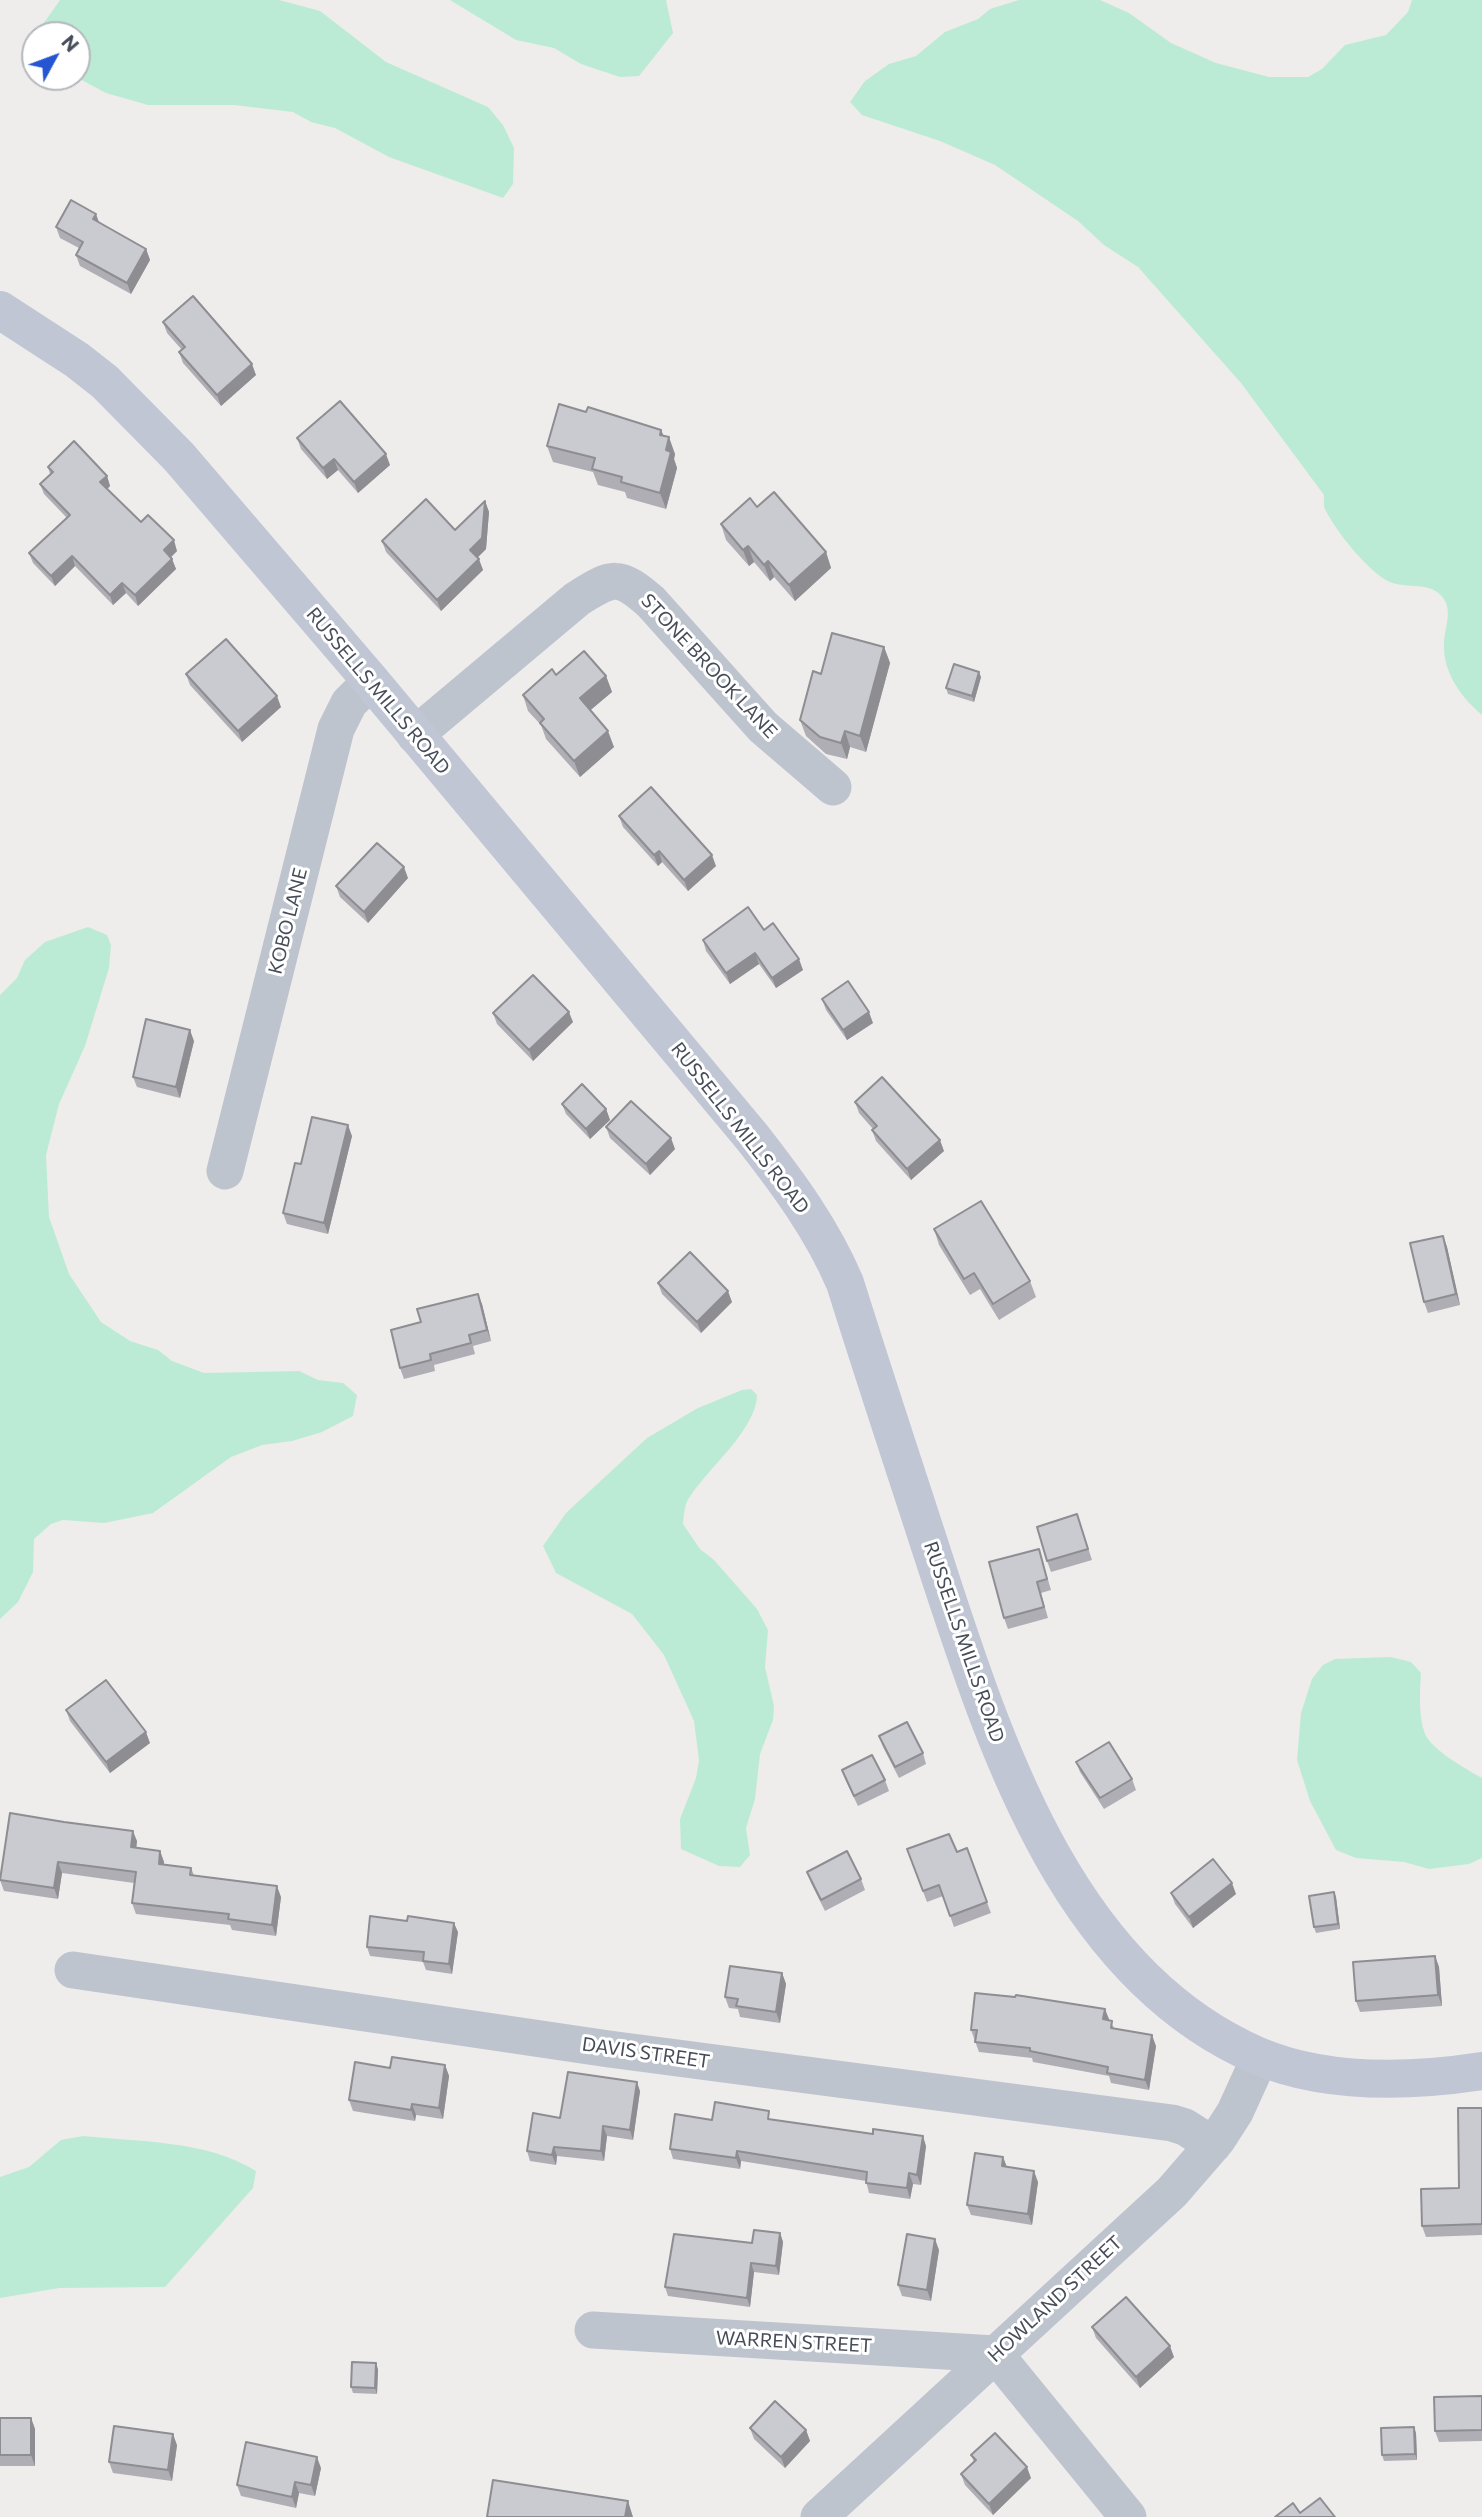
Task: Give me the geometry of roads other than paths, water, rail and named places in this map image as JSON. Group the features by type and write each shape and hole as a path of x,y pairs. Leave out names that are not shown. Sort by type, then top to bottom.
{"main road":[{"name":"RUSSELLS MILLS ROAD","path":"0,310 77,360 105,382 153,429 371,681 752,1137 815,1223 845,1283 965,1654 997,1740 1045,1841 1097,1924 1138,1971 1166,1997 1205,2027 1260,2057 1293,2067 1349,2077 1416,2078 1482,2071"}],"street":[{"name":"STONE BROOK LANE","path":"415,735 577,599 598,585 619,580 632,585 651,601 763,727 833,787"},
{"name":"KOBO LANE","path":"225,1171 336,729 349,703 371,681"},
{"name":"DAVIS STREET","path":"74,1970 609,2049 1172,2123 1198,2134 1213,2145"},
{"name":"HOWLAND STREET","path":"819,2517 1171,2192 1213,2145 1235,2112 1260,2057"},
{"name":"WARREN STREET","path":"593,2330 995,2354"},
{"path":"995,2354 1128,2517"}]}
